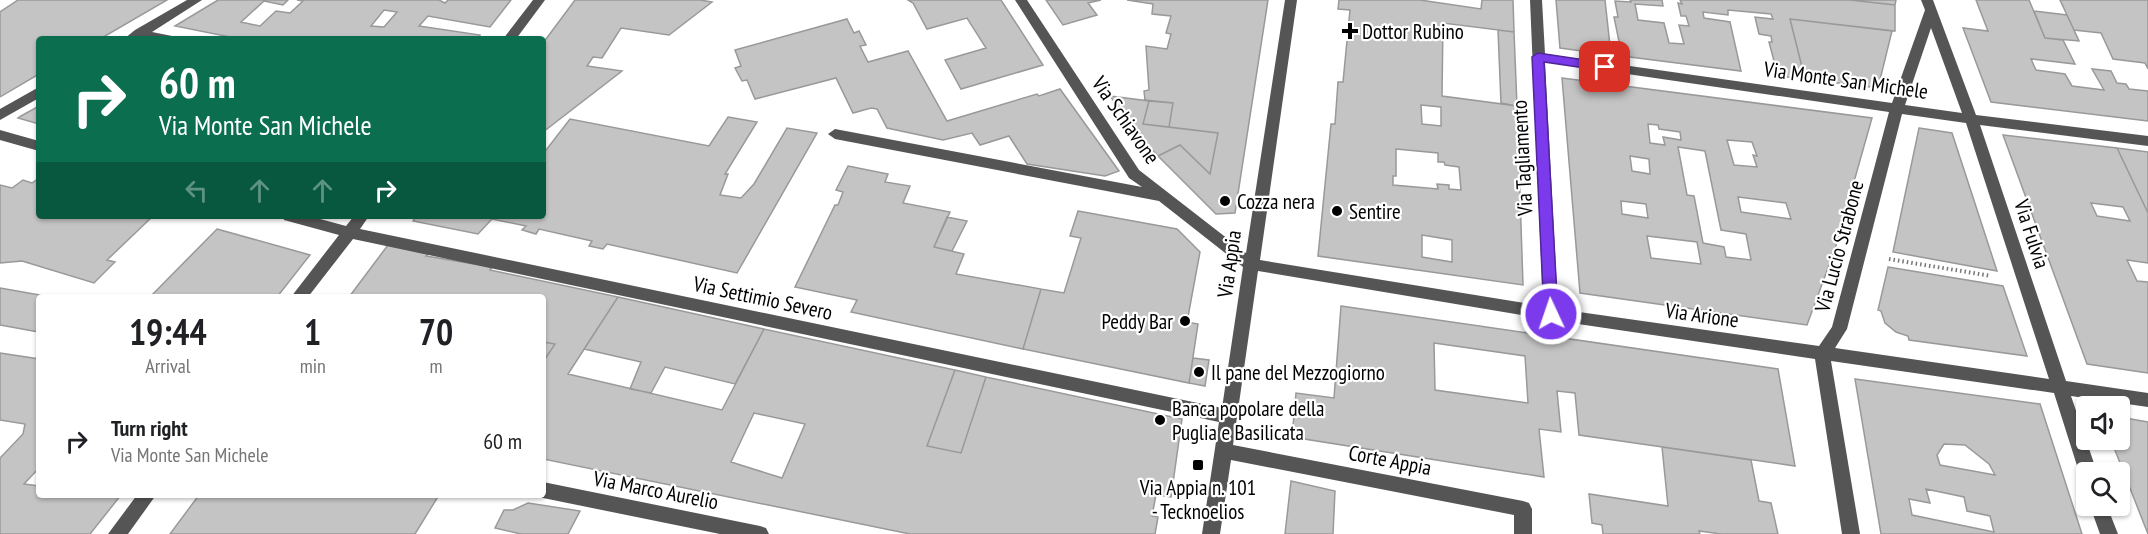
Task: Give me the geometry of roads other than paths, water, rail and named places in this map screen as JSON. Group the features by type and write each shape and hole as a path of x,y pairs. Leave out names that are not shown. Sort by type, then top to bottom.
{"street":[{"path":"135,36 196,0"},
{"path":"511,36 539,0"},
{"name":"Via Schiavone","path":"1021,0 1134,174 1250,264"},
{"name":"Via Appia","path":"1211,534 1291,0"},
{"name":"Via Tagliamento","path":"1536,0 1551,314"},
{"name":"Via Fulvia","path":"1897,108 1929,5"},
{"name":"Via Fulvia","path":"1929,5 1970,119 2084,462"},
{"name":"Via Monte San Michele","path":"1538,57 1970,119 2148,141"},
{"path":"0,115 36,94"},
{"name":"Via Lucio Strabone","path":"1822,354 1839,329 1897,108"},
{"path":"835,134 1162,196"},
{"path":"0,135 36,145"},
{"name":"Via Settimio Severo","path":"301,219 348,232 1229,417"},
{"path":"301,294 359,219"},
{"name":"Via Arione","path":"1250,264 1551,314 2148,400"},
{"path":"1822,354 1851,534"},
{"name":"Corte Appia","path":"1224,451 1523,509 1523,534"},
{"name":"Via Marco Aurelio","path":"546,491 760,534"},
{"path":"117,534 145,498"},
{"path":"2103,516 2109,534"}],"place":[{"name":"Dottor Rubino","path":"1350,31"},
{"name":"Cozza nera","path":"1225,201"},
{"name":"Sentire","path":"1337,211"},
{"name":"Peddy Bar","path":"1185,321"},
{"name":"Il pane del Mezzogiorno","path":"1199,372"},
{"name":"Banca popolare della Puglia e Basilicata","path":"1160,420"},
{"name":"Via Appia n. 101 - Tecknoelios","path":"1198,465"}]}
